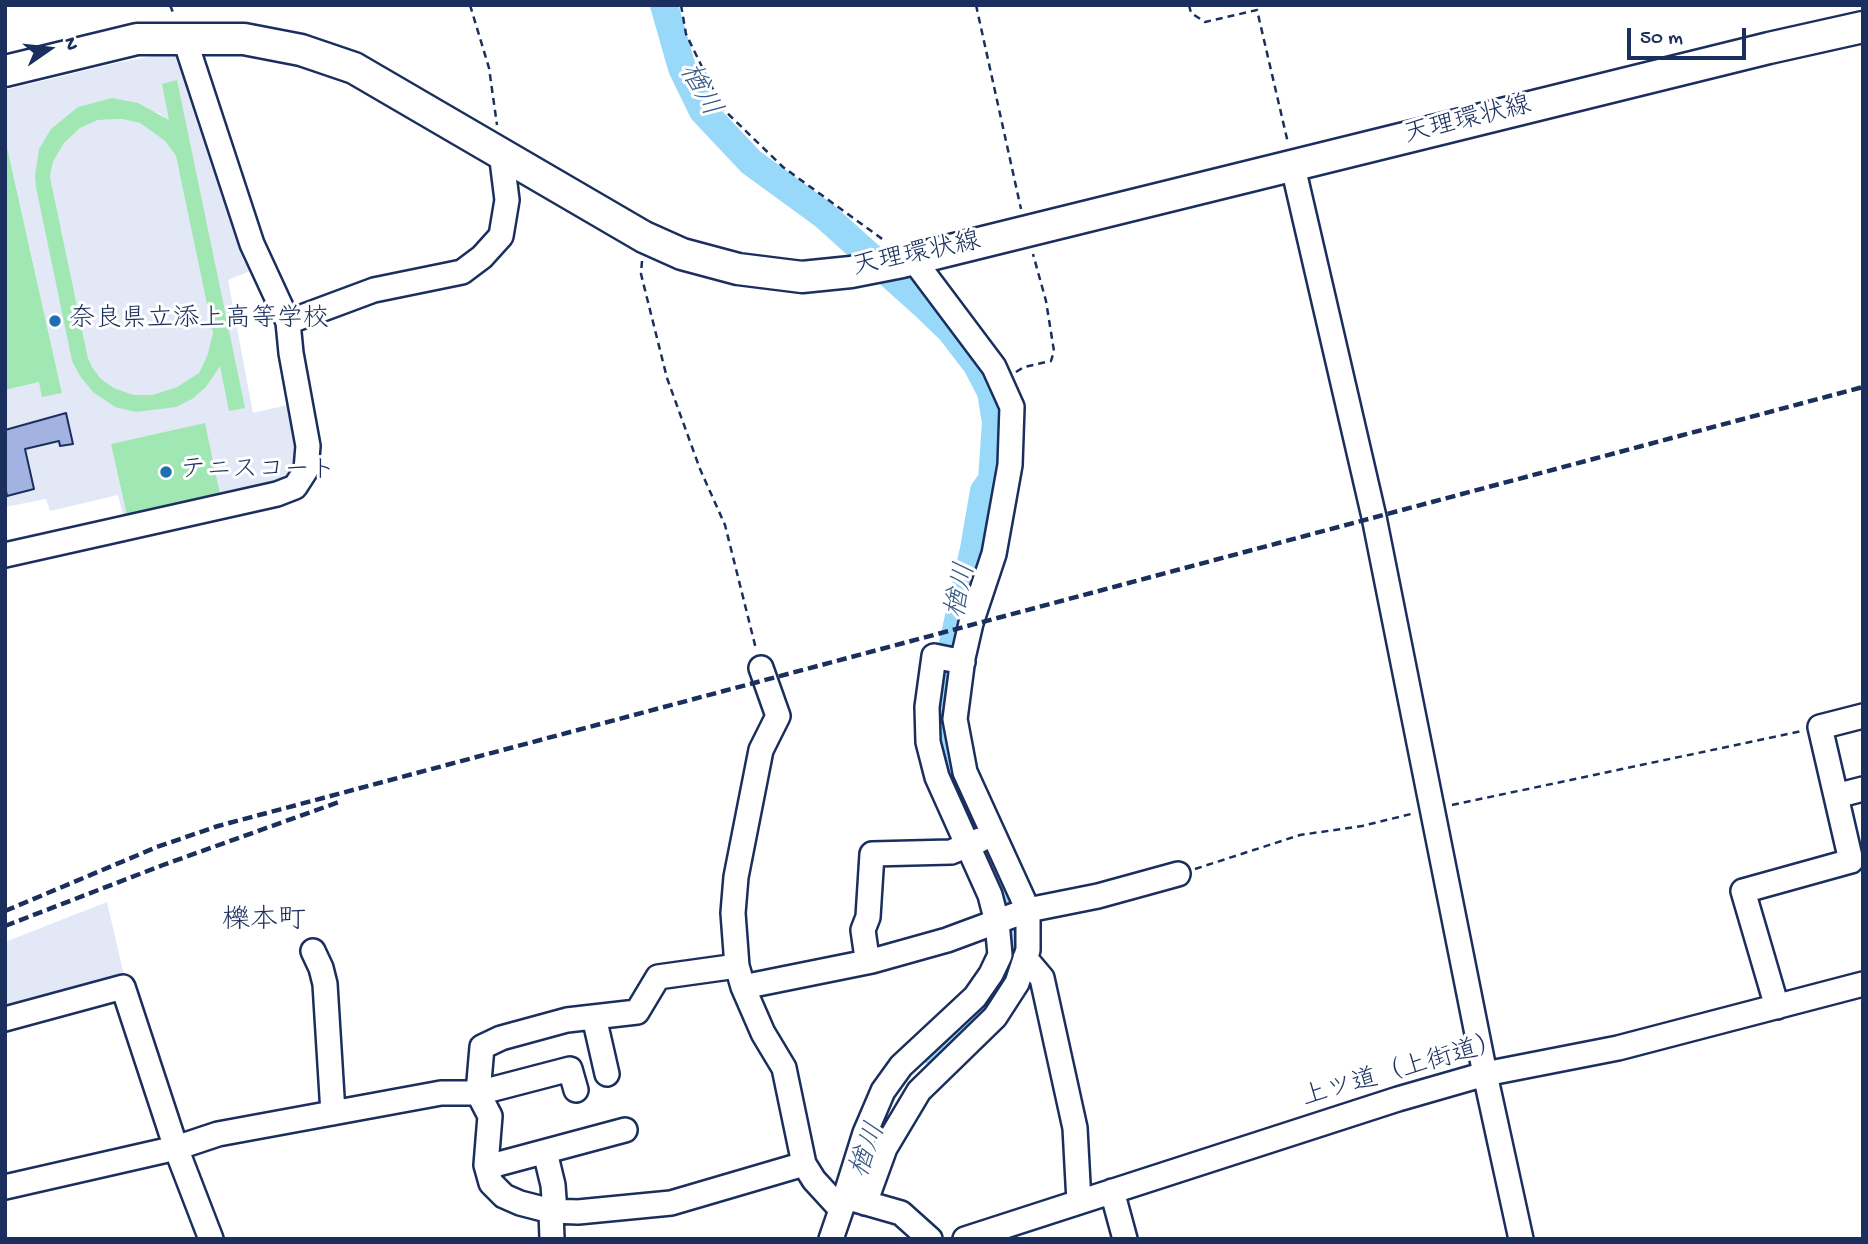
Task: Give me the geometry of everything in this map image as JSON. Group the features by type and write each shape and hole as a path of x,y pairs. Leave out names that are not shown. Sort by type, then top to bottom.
{"main road":[{"name":"天理環状線","path":"5,71 137,39 244,39 301,50 354,68 644,237 681,254 738,269 802,277 851,272 908,261 1756,51 1863,27"}],"street":[{"path":"5,555 277,494 295,487 306,470 308,446 291,353 289,322 252,244 184,37"},
{"path":"289,322 374,290 462,272 482,257 500,236 507,200 501,152"},
{"path":"1293,167 1374,517 1485,1074 1521,1239"},
{"path":"831,1239 919,1091 995,1017 1017,983 1028,950 1013,916 992,834 965,772 955,719 971,623 994,554 1010,465 1012,407 994,367 908,261"},
{"path":"963,662 934,656 927,707 928,742 937,777 990,895 1013,916"},
{"path":"761,668 778,716 761,750 736,877 733,913 740,976 763,1033 784,1068 804,1164 814,1180 836,1204 853,1202 901,1213 930,1239"},
{"path":"1777,1007 1743,891 1852,861 1820,727 1863,716"},
{"path":"1836,796 1863,789"},
{"path":"872,961 866,951 863,930 868,917 872,853 951,852 992,834"},
{"path":"804,1164 671,1203 578,1212 553,1212 520,1203 503,1196 491,1183 487,1167 490,1116 478,1093 482,1047 532,1028 567,1020 637,1012 658,977 740,976 872,961 947,940 1013,916 1178,874"},
{"path":"853,1202 865,1133 883,1091 901,1066 975,997 1000,955 1013,916"},
{"path":"313,950 325,984 333,1113"},
{"path":"1025,958 1042,978 1075,1128 1079,1202"},
{"name":"上ツ道（上街道）","path":"965,1239 1398,1099 1485,1074 1618,1048 1863,984"},
{"path":"5,1019 123,987 176,1148 211,1239"},
{"path":"594,1017 607,1074"},
{"path":"5,1186 176,1148 218,1134 441,1093 478,1093 570,1069 576,1090"},
{"path":"487,1167 625,1130"},
{"path":"545,1152 553,1185 552,1239"},
{"path":"1112,1191 1125,1239"}],"path":[{"path":"470,5 489,68 501,152"},
{"path":"681,5 687,34 722,108 783,167 908,261"},
{"path":"976,5 1021,212"},
{"path":"1189,5 1191,13 1205,22 1256,10 1293,167"},
{"path":"644,237 641,274 667,378 700,469 724,524 761,668"},
{"path":"1015,372 1024,367 1051,361 1054,351 1046,301 1032,248"},
{"path":"1178,874 1300,835 1363,826 1433,808 1820,727"}],"shaded area":[{"name":"奈良県立添上高等学校","path":"184,54 186,74 209,153 220,177 243,260 250,271 228,280 253,413 292,404 299,452 296,471 287,483 125,524 118,495 50,511 46,499 5,507 5,486 8,496 34,489 20,427 5,430 5,390 39,382 62,392 5,138 5,90 160,55","holes":["78,107 159,113 169,121 220,365 206,387 115,407 72,361 35,176","65,414 73,443 61,446 59,441 33,447 27,423"]},
{"name":"奈良県立添上高等学校","path":"122,119 140,123 165,141 176,156 213,333 199,373 177,387 152,395 134,395 114,388 101,379 92,367 50,177 53,162 64,143 80,128 98,120"},
{"path":"107,902 125,980 5,1013 5,942"}],"green space":[{"path":"177,80 245,408 229,411 220,366 206,387 192,399 176,407 136,412 115,407 93,392 72,361 36,187 39,149 51,129 78,107 112,98 138,103 169,120 162,84","holes":["122,119 140,123 165,141 176,156 213,333 199,373 177,387 152,395 134,395 114,388 101,379 92,367 50,177 53,162 64,143 80,128 98,120"]},
{"path":"5,138 62,393 42,397 39,382 5,390"},
{"name":"テニスコート","path":"205,423 221,499 128,520 111,444"}],"building":[{"path":"66,413 73,444 60,446 59,441 25,449 34,489 7,496 5,430"}],"waterway":[{"name":"楢川","path":"664,5 682,68 703,111 751,162 825,216 951,331 977,365 991,392 996,422 992,480 984,491 942,693 941,733 950,770 1011,899 1017,939 1004,979 983,1008 931,1050"}],"railway":[{"path":"5,911 157,847 218,826 1863,387"},
{"path":"5,926 163,865 339,802"}],"place":[{"name":"奈良県立添上高等学校","path":"55,321"},
{"name":"テニスコート","path":"166,472"}],"district":[{"name":"櫟本町","path":"264,923"}]}
